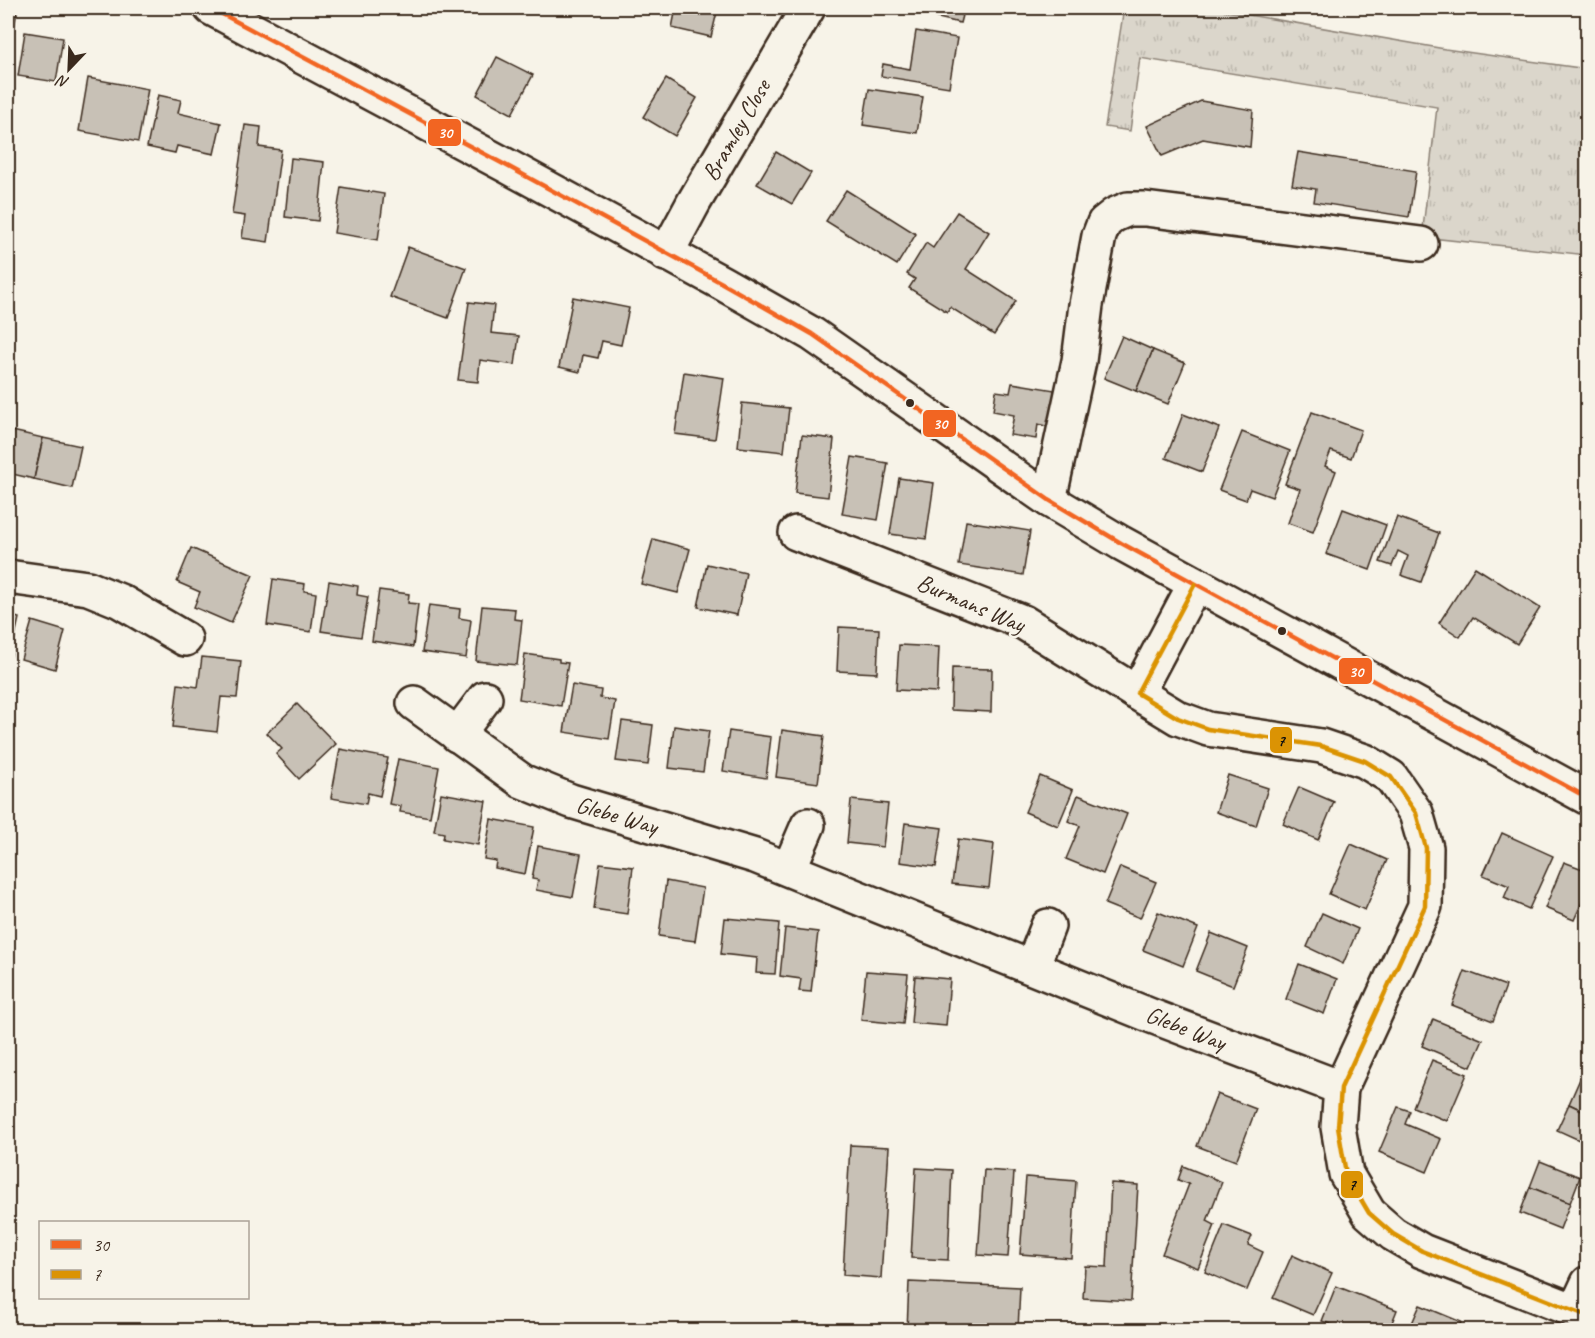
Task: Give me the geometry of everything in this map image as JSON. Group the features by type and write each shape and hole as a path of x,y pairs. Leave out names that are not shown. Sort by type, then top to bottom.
{"street":[{"path":"211,8 509,167 812,334 1049,500 1195,584 1587,798"},
{"name":"Bramley Close","path":"666,254 693,202 808,8"},
{"path":"1049,500 1079,361 1086,305 1100,236 1104,224 1114,215 1128,209 1145,209 1421,244"},
{"name":"Burmans Way","path":"796,532 1023,621 1178,718 1208,729 1321,746 1365,761 1391,777 1416,813 1426,848 1425,906 1341,1088"},
{"path":"8,577 88,588 120,601 185,639"},
{"path":"1137,693 1195,584"},
{"path":"457,735 485,698"},
{"name":"Glebe Way","path":"414,703 522,781 545,792 755,856 1149,1015 1341,1088"},
{"path":"789,869 808,825"},
{"path":"1032,967 1048,926"},
{"path":"1341,1088 1338,1127 1346,1174 1369,1213 1393,1234 1422,1251 1583,1303"}],"green space":[{"path":"1124,8 1209,8 1445,49 1587,69 1587,255 1422,237 1437,107 1140,58 1130,131 1105,127"}],"building":[{"path":"676,8 718,8 711,37 672,28"},
{"path":"922,8 964,8 960,23 921,14"},
{"path":"8,9 17,10 10,54 8,53"},
{"path":"916,31 957,38 949,87 881,76 883,64 910,69"},
{"path":"25,32 63,38 56,82 18,76"},
{"path":"497,57 533,75 512,114 477,95"},
{"path":"88,78 148,89 138,142 79,131"},
{"path":"666,79 697,98 675,136 643,117"},
{"path":"869,89 923,97 917,133 863,125"},
{"path":"158,95 181,100 178,113 221,123 214,154 177,146 175,153 147,147"},
{"path":"1201,101 1253,110 1250,147 1203,139 1162,156 1147,126"},
{"path":"245,125 261,127 259,147 281,150 268,242 242,238 245,216 232,214"},
{"path":"776,152 811,173 792,204 757,184"},
{"path":"1298,152 1416,171 1409,217 1314,202 1316,189 1292,185"},
{"path":"291,158 324,162 318,221 285,217"},
{"path":"341,187 384,194 378,240 334,233"},
{"path":"846,190 916,234 897,265 826,221"},
{"path":"957,212 989,232 966,269 1016,301 994,335 950,307 947,312 909,288 915,279 907,274 926,243 933,248"},
{"path":"408,247 466,268 448,318 390,297"},
{"path":"573,297 629,308 621,345 602,341 598,358 583,355 580,372 559,367"},
{"path":"469,302 494,305 491,333 519,336 515,365 480,360 478,382 458,380"},
{"path":"1122,336 1153,350 1136,391 1104,378"},
{"path":"1153,350 1185,363 1168,404 1136,391"},
{"path":"684,372 724,378 715,439 675,434"},
{"path":"1012,383 1055,390 1049,427 1038,424 1036,439 1010,435 1014,415 993,411 996,391 1010,393"},
{"path":"742,403 789,408 784,452 738,447"},
{"path":"1312,412 1361,430 1351,458 1331,451 1325,466 1336,471 1313,532 1288,523 1300,489 1285,484"},
{"path":"1183,414 1219,428 1202,472 1166,458"},
{"path":"8,430 43,438 34,479 8,473"},
{"path":"1242,432 1290,451 1272,497 1250,489 1246,500 1219,490"},
{"path":"802,435 834,439 828,497 795,493"},
{"path":"43,438 81,446 72,488 34,479"},
{"path":"852,457 888,463 878,520 842,514"},
{"path":"899,478 934,483 926,539 890,534"},
{"path":"1343,509 1386,525 1370,570 1326,554"},
{"path":"1397,517 1439,533 1421,582 1401,575 1408,556 1398,551 1392,566 1380,562"},
{"path":"966,521 1030,531 1023,575 959,565"},
{"path":"653,539 690,549 678,593 641,584"},
{"path":"191,548 253,575 231,623 194,607 200,592 177,582"},
{"path":"707,564 746,573 737,615 698,607"},
{"path":"1475,567 1540,608 1517,644 1473,617 1460,637 1439,623"},
{"path":"273,579 305,584 304,591 316,593 311,632 267,625"},
{"path":"329,581 358,586 357,595 368,597 361,637 321,631"},
{"path":"379,590 409,594 408,603 418,604 413,647 372,641"},
{"path":"429,605 460,609 459,618 471,620 466,658 422,652"},
{"path":"482,606 515,609 514,619 522,620 517,665 476,661"},
{"path":"8,615 19,618 10,659 8,658"},
{"path":"32,621 65,631 55,669 21,659"},
{"path":"839,627 879,629 877,673 837,671"},
{"path":"899,645 939,647 937,692 896,690"},
{"path":"525,654 559,659 559,662 568,663 561,706 519,699"},
{"path":"202,657 241,661 237,698 221,697 217,732 173,727 178,684 198,687"},
{"path":"952,668 992,669 991,712 951,710"},
{"path":"572,685 601,690 600,698 615,701 609,739 564,732"},
{"path":"297,704 336,744 299,779 276,754 282,749 267,733"},
{"path":"622,721 653,725 648,765 616,761"},
{"path":"674,726 709,731 703,772 669,768"},
{"path":"782,730 824,736 818,783 776,777"},
{"path":"729,731 771,737 766,778 723,771"},
{"path":"340,749 388,758 380,796 368,793 366,804 331,798"},
{"path":"398,759 439,767 430,817 400,812 401,806 389,804"},
{"path":"1228,775 1268,788 1256,826 1216,812"},
{"path":"1040,776 1073,790 1058,826 1025,812"},
{"path":"1299,787 1334,802 1318,840 1283,824"},
{"path":"441,793 486,801 478,845 443,839 444,833 434,831"},
{"path":"1078,795 1127,814 1103,874 1066,859 1080,826 1068,821"},
{"path":"851,800 888,804 883,847 847,843"},
{"path":"491,819 534,827 525,874 495,868 496,861 484,859"},
{"path":"905,823 942,828 936,867 900,862"},
{"path":"1502,833 1553,856 1529,909 1504,898 1509,886 1483,875"},
{"path":"958,839 994,844 989,888 952,884"},
{"path":"1351,844 1387,860 1365,910 1329,894"},
{"path":"538,846 581,854 573,897 536,890 538,880 532,879"},
{"path":"1564,862 1588,871 1588,889 1574,920 1545,908"},
{"path":"600,863 633,867 627,914 594,909"},
{"path":"1120,867 1156,882 1140,918 1105,904"},
{"path":"666,881 703,888 695,941 659,936"},
{"path":"1158,912 1198,928 1183,966 1143,950"},
{"path":"1322,913 1358,929 1343,964 1307,947"},
{"path":"725,918 779,923 775,974 756,973 757,958 721,954"},
{"path":"785,928 818,932 811,992 799,991 801,979 780,976"},
{"path":"1211,933 1248,948 1233,986 1196,971"},
{"path":"1299,964 1337,979 1324,1014 1286,999"},
{"path":"866,971 908,974 903,1024 861,1020"},
{"path":"1465,971 1506,986 1493,1021 1452,1005"},
{"path":"915,976 950,979 946,1026 911,1023"},
{"path":"1433,1019 1483,1040 1471,1067 1422,1046"},
{"path":"1432,1060 1467,1074 1447,1121 1413,1107"},
{"path":"1580,1079 1588,1082 1588,1113 1569,1104"},
{"path":"1217,1094 1256,1109 1236,1161 1197,1146"},
{"path":"1569,1104 1588,1113 1588,1144 1557,1130"},
{"path":"1398,1107 1410,1111 1405,1124 1441,1139 1427,1172 1379,1152"},
{"path":"850,1145 889,1147 881,1278 843,1275"},
{"path":"1540,1161 1580,1177 1570,1203 1530,1187"},
{"path":"1183,1166 1222,1182 1207,1221 1215,1225 1198,1268 1162,1254 1189,1184 1178,1180"},
{"path":"916,1168 952,1170 948,1260 911,1258"},
{"path":"984,1170 1014,1172 1008,1257 978,1255"},
{"path":"1026,1177 1076,1181 1071,1258 1020,1254"},
{"path":"1111,1183 1138,1185 1131,1301 1083,1298 1085,1266 1107,1267"},
{"path":"1530,1187 1570,1203 1560,1229 1520,1213"},
{"path":"1224,1225 1252,1236 1248,1245 1263,1252 1247,1290 1205,1272"},
{"path":"1292,1255 1332,1273 1313,1315 1273,1298"},
{"path":"909,1282 1020,1287 1018,1330 907,1330"},
{"path":"1336,1286 1397,1310 1389,1330 1346,1330 1322,1321"},
{"path":"1420,1305 1461,1322 1458,1330 1409,1330"}],"transit line":[{"name":"30","path":"211,8 509,167 812,334 1049,500 1121,543 1588,798"},
{"name":"7","path":"1195,584 1137,693 1178,718 1208,729 1321,746 1365,761 1391,777 1416,813 1426,848 1425,906 1341,1088 1338,1127 1346,1174 1369,1213 1393,1234 1422,1251 1588,1316"}]}
